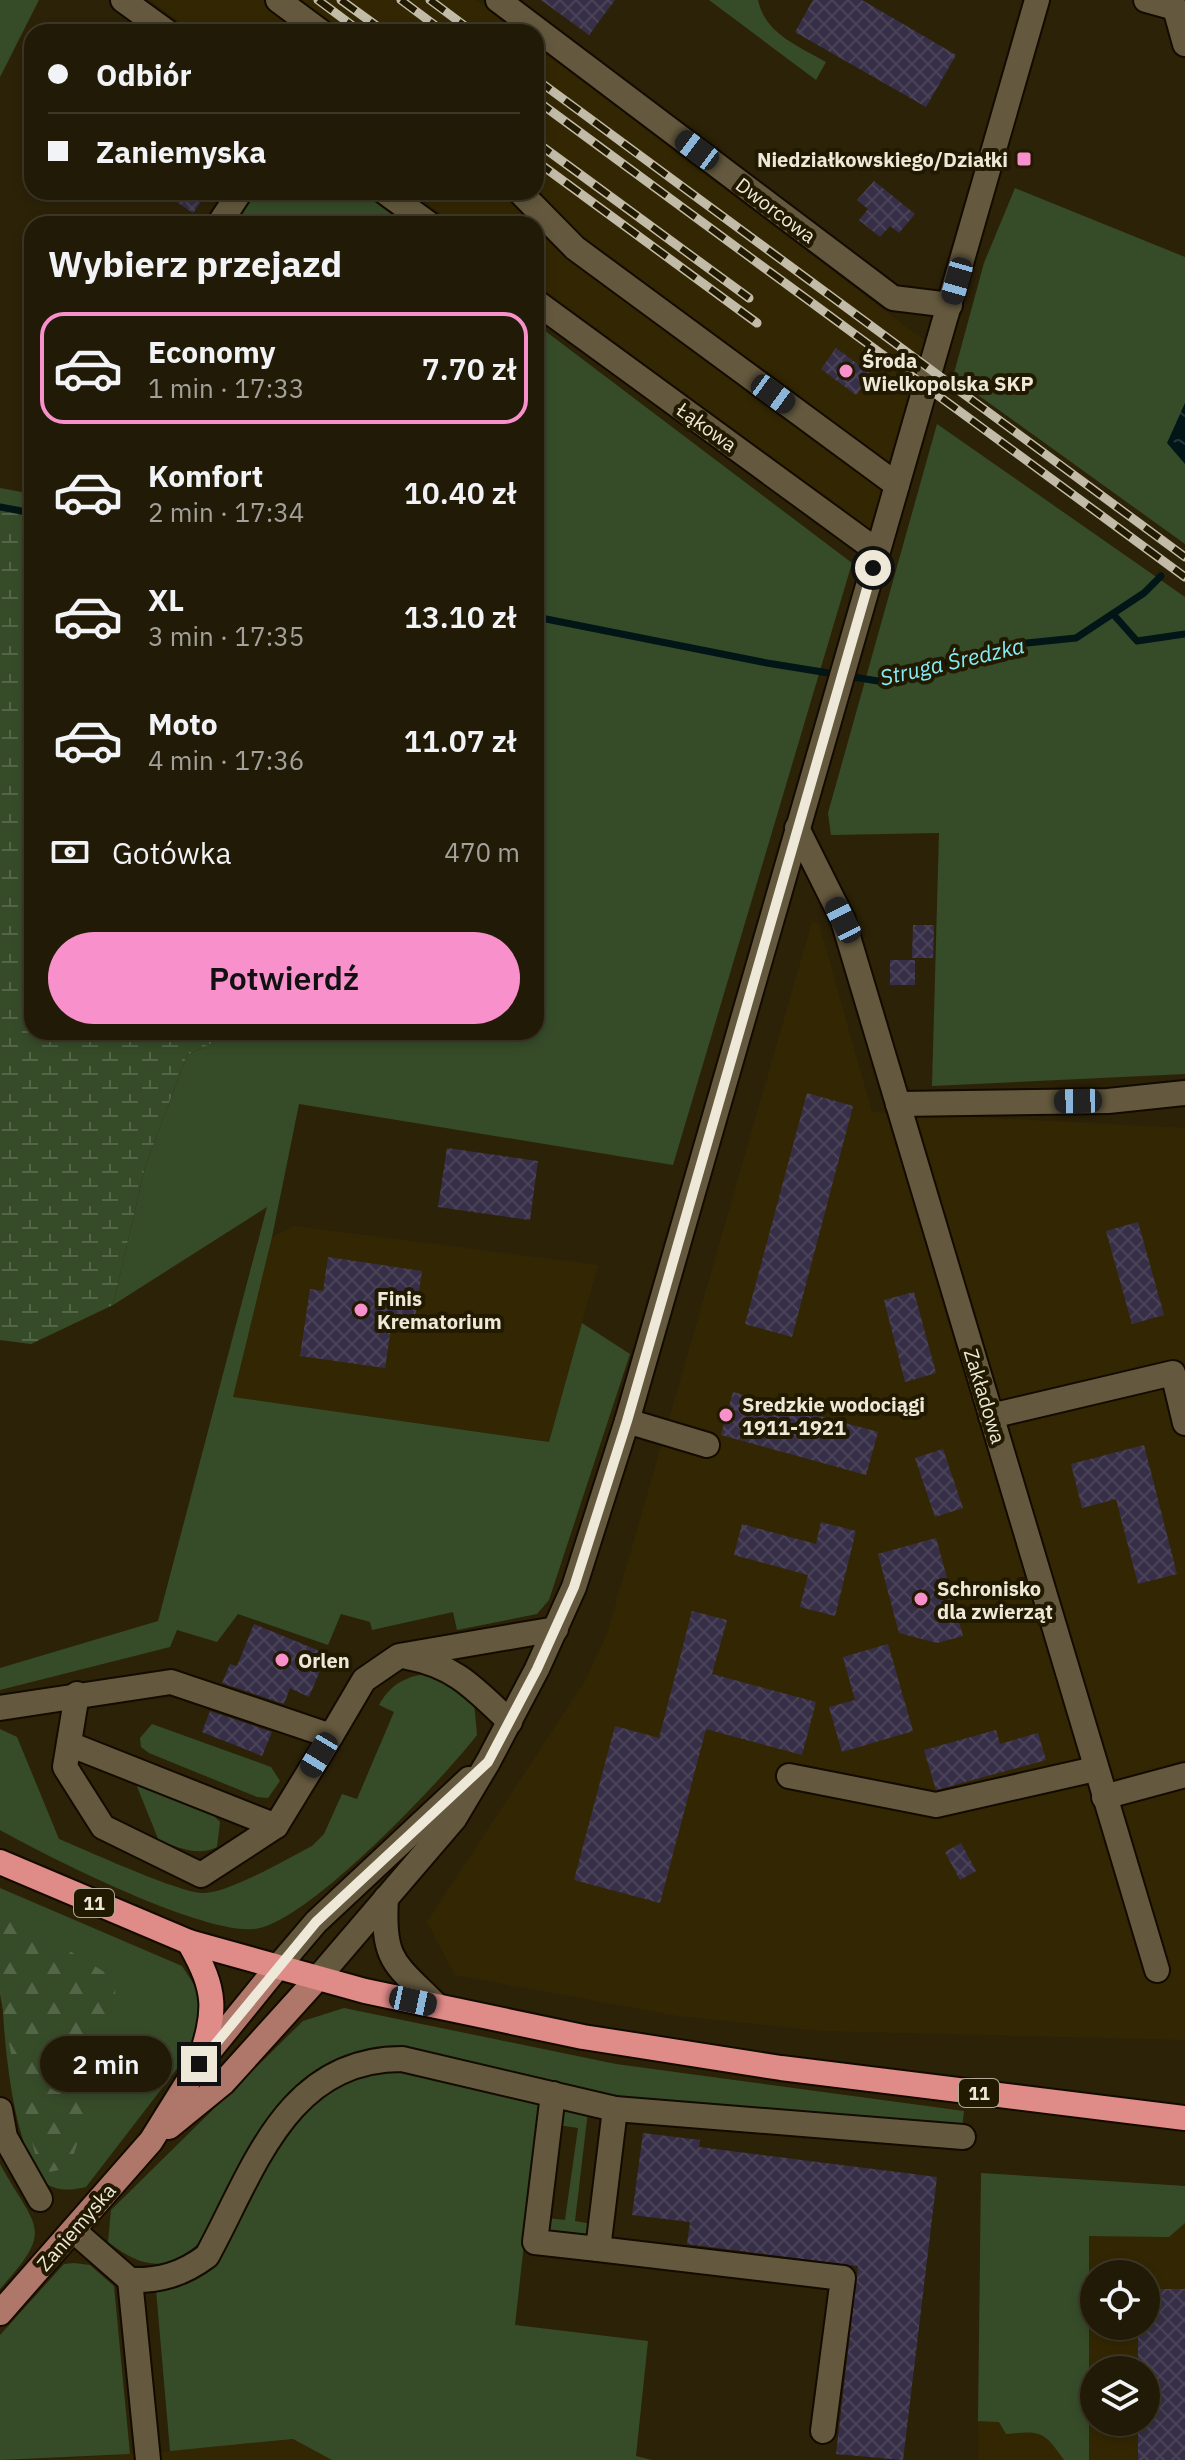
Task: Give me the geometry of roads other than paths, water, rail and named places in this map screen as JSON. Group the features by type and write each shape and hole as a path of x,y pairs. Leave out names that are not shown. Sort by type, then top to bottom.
{"highway":[{"name":"11","path":"0,1862 189,1942 276,1969 437,2006 583,2037 766,2066 1185,2118"},
{"path":"189,1942 208,1974 214,2018 199,2064"}],"main road":[{"name":"Zaniemyska","path":"0,2313 151,2141 199,2064 276,1969"},
{"name":"Zaniemyska","path":"151,2141 223,2083 317,1979"}],"street":[{"path":"123,0 156,24"},
{"path":"278,0 310,24"},
{"name":"Dworcowa","path":"498,0 530,24"},
{"path":"317,1979 454,1819 510,1722 556,1629 594,1529 1037,0"},
{"path":"1146,0 1175,8 1185,44"},
{"name":"Dworcowa","path":"544,35 893,298 950,305"},
{"path":"396,200 418,216"},
{"path":"528,200 544,216"},
{"path":"544,216 575,248 897,485"},
{"name":"Łąkowa","path":"544,308 877,551"},
{"name":"Zakładowa","path":"797,828 843,920 1157,1970"},
{"path":"898,1104 1108,1101 1185,1093"},
{"path":"991,1416 1173,1373 1185,1423"},
{"path":"627,1421 707,1445"},
{"path":"77,1694 65,1767 103,1827 201,1875 276,1826 364,1680 399,1656 556,1629"},
{"path":"399,1656 431,1661 459,1674 510,1722"},
{"path":"0,1708 171,1682 331,1736"},
{"path":"69,1744 276,1826"},
{"path":"276,1969 316,1922 488,1762"},
{"path":"789,1776 936,1805 1095,1769"},
{"path":"1104,1797 1185,1775"},
{"path":"386,1898 385,1930 389,1955 437,2006"},
{"path":"130,2280 171,2276 207,2256 281,2120 304,2093 334,2073 367,2062 402,2059 615,2109 963,2137"},
{"path":"553,2094 535,2242 843,2278 823,2431"},
{"path":"598,2249 615,2109"},
{"path":"0,2110 5,2137 40,2199"},
{"path":"74,2231 130,2280 148,2460"}],"water":[{"path":"1185,403 1185,464 1167,443"}],"waterway":[{"name":"Struga Średzka","path":"0,507 24,512"},
{"name":"Struga Średzka","path":"544,619 767,663 878,681 1017,644 1076,638 1144,593 1161,576"},
{"path":"1113,614 1137,641 1185,634"}],"railway":[{"path":"318,0 350,24"},
{"path":"341,0 374,24"},
{"path":"401,0 433,24"},
{"path":"430,0 462,24"},
{"path":"544,85 1185,557"},
{"path":"544,106 1185,577"},
{"path":"544,148 749,298"},
{"path":"544,167 757,323"}],"place":[{"name":"Niedziałkowskiego/Działki","path":"1024,159"},
{"name":"Środa Wielkopolska SKP","path":"846,371"},
{"name":"Finis Krematorium","path":"361,1310"},
{"name":"Sredzkie wodociągi 1911-1921","path":"726,1415"},
{"name":"Schronisko dla zwierząt","path":"921,1599"},
{"name":"Orlen","path":"282,1660"}]}
